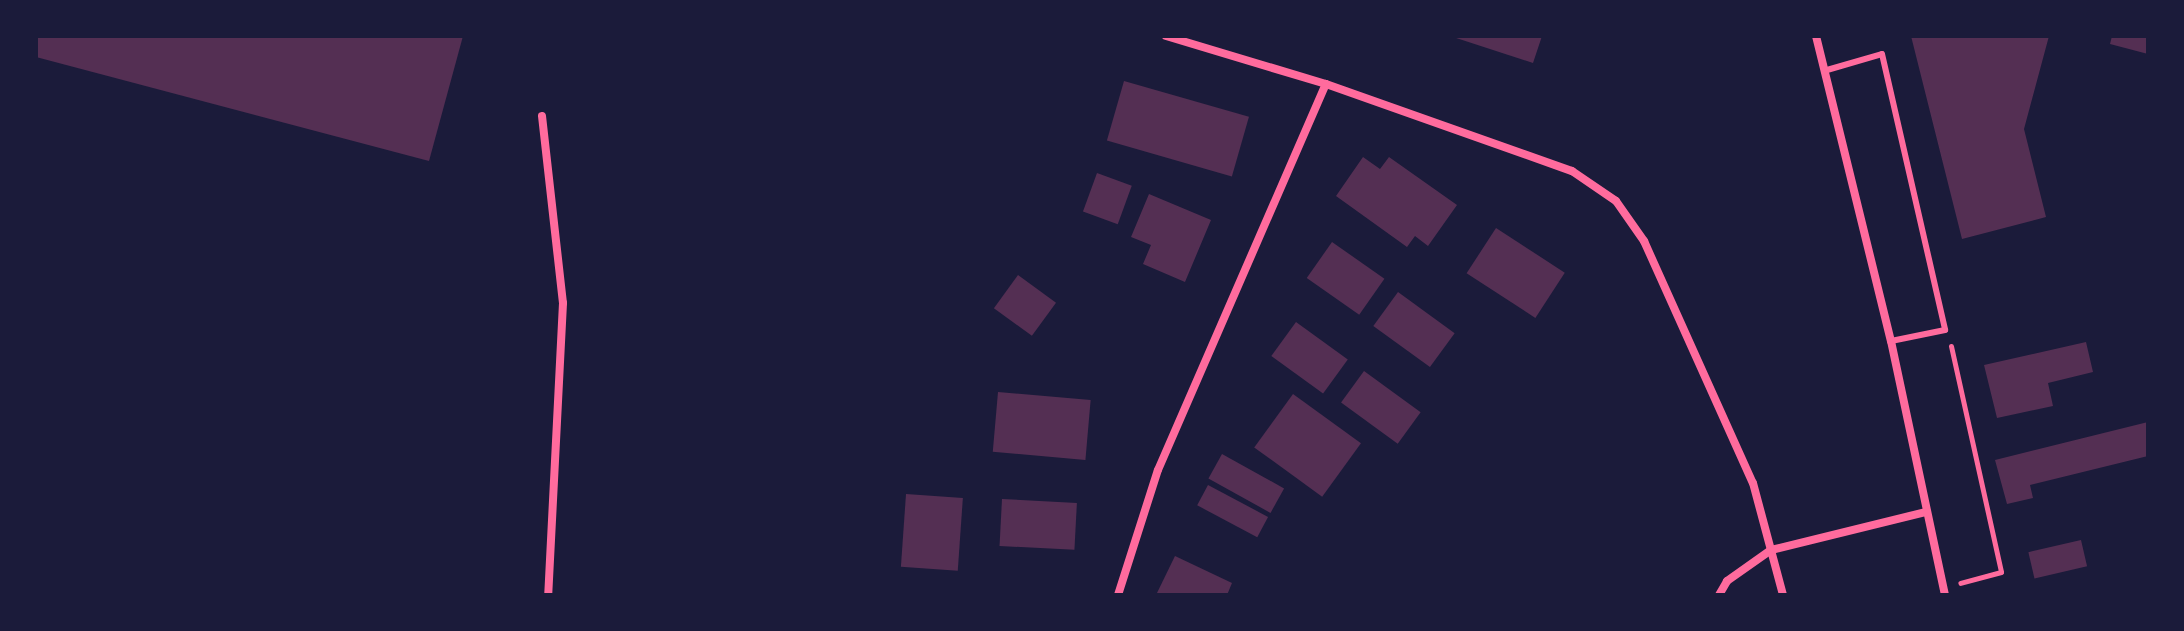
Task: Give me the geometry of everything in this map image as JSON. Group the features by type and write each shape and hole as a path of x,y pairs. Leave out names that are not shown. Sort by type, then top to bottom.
{"street":[{"path":"1166,36 1326,84 1572,171 1616,201 1644,241 1753,483 1783,595"},
{"path":"1816,36 1827,70 1891,341 1945,595"},
{"path":"1118,595 1158,470 1326,84"},
{"path":"542,116 563,303 548,595"},
{"path":"1719,595 1727,581 1771,550 1926,512"}],"lane":[{"path":"1827,70 1882,54 1945,330 1891,341"}],"building":[{"path":"36,36 463,36 429,161 36,57"},
{"path":"1450,36 1542,36 1533,63"},
{"path":"1911,36 2049,36 2024,129 2046,217 1962,239"},
{"path":"2112,36 2148,36 2148,54 2110,44"},
{"path":"1124,81 1249,117 1232,176 1107,141"},
{"path":"1363,157 1380,169 1389,157 1457,205 1428,246 1415,236 1407,247 1336,196"},
{"path":"1097,173 1132,186 1118,224 1083,212"},
{"path":"1149,194 1211,220 1185,282 1143,264 1151,245 1131,237"},
{"path":"1496,228 1565,273 1535,318 1467,273"},
{"path":"1332,242 1384,279 1359,315 1307,278"},
{"path":"1018,275 1056,303 1032,336 994,308"},
{"path":"1398,292 1455,333 1430,367 1373,326"},
{"path":"1296,322 1348,360 1323,394 1271,356"},
{"path":"2086,342 2093,372 2048,383 2053,406 1997,418 1984,365"},
{"path":"1364,371 1421,412 1398,444 1341,403"},
{"path":"998,392 1091,400 1085,460 993,452"},
{"path":"1293,394 1361,443 1322,497 1254,447"},
{"path":"2148,422 2148,456 2030,485 2033,498 2007,504 1995,460"},
{"path":"1222,454 1284,488 1271,513 1208,478"},
{"path":"1208,485 1268,517 1257,537 1197,505"},
{"path":"906,494 963,498 958,571 901,567"},
{"path":"1002,499 1077,503 1074,550 1000,546"},
{"path":"2081,540 2087,566 2034,578 2028,552"},
{"path":"1175,556 1232,583 1227,595 1156,595"}]}
